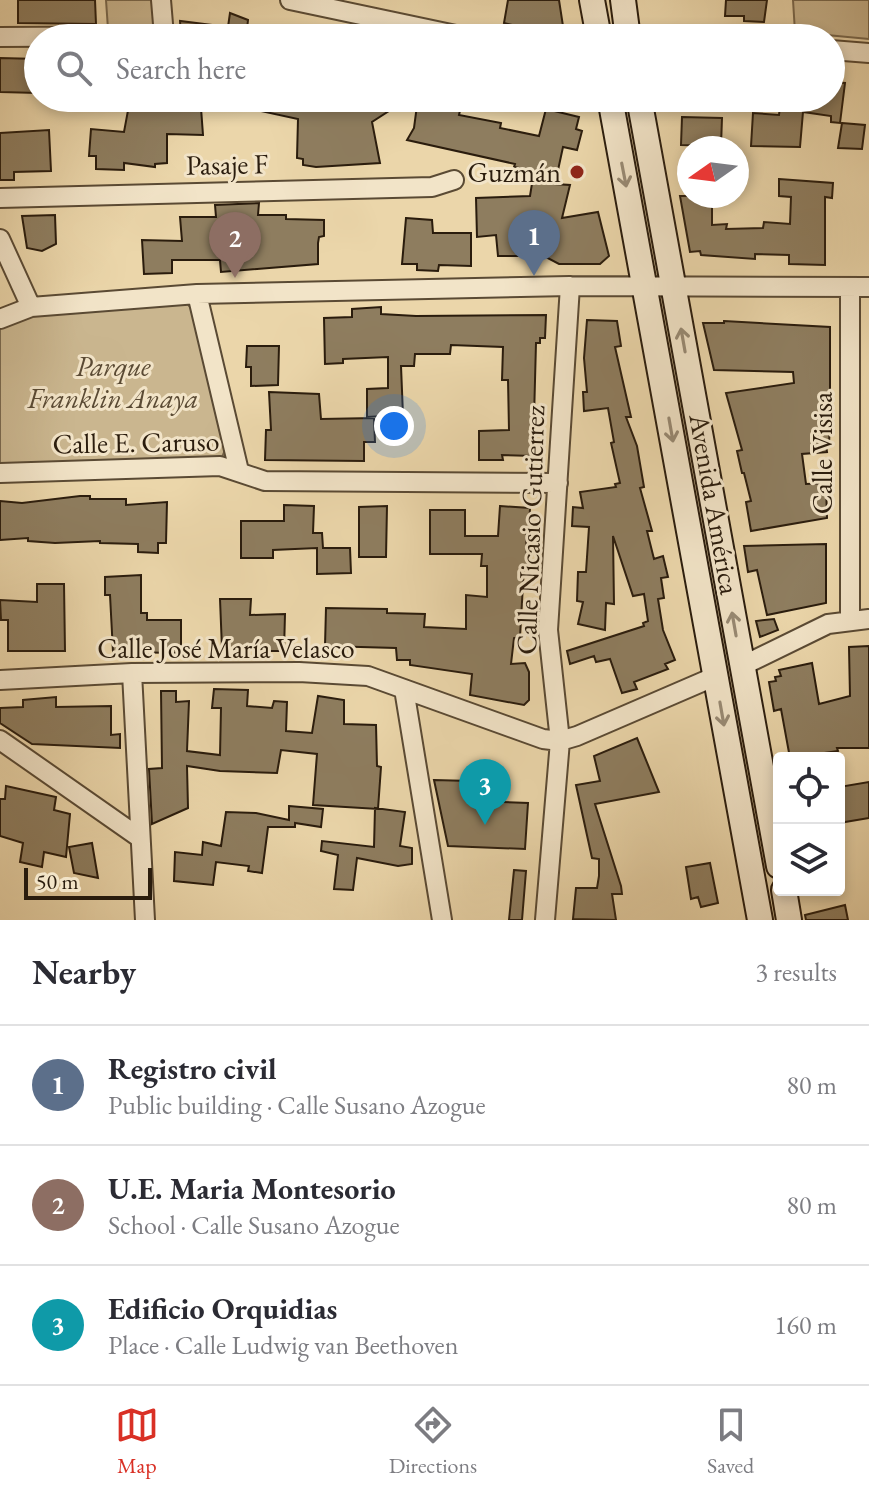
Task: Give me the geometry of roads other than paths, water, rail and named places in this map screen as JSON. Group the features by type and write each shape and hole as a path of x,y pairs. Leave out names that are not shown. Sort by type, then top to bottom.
{"main road":[{"path":"592,0 596,24"},
{"path":"623,0 626,24"},
{"name":"Avenida América","path":"613,112 760,920"},
{"name":"Avenida América","path":"642,112 773,834"},
{"path":"785,896 789,920"}],"street":[{"path":"161,0 163,24"},
{"path":"290,0 404,24"},
{"path":"0,37 24,37"},
{"path":"845,51 869,53"},
{"name":"Pasaje F","path":"0,198 432,187 454,180"},
{"path":"0,239 31,307"},
{"path":"0,319 31,307 197,294 570,286 860,287"},
{"name":"Calle Nicasio Gutierrez","path":"545,920 560,741 548,630 570,286"},
{"name":"Calle Visisa","path":"860,287 860,619"},
{"path":"197,294 239,471"},
{"name":"Calle E. Caruso","path":"0,473 220,466 265,481 558,483"},
{"path":"742,666 828,624 860,619"},
{"name":"Calle José María Velasco","path":"0,680 132,673 328,672 368,676 543,739 560,741"},
{"path":"132,673 145,920"},
{"path":"560,741 716,676"},
{"path":"404,689 442,920"},
{"path":"0,740 140,838"}],"place":[{"name":"Guzmán","path":"577,172"},
{"name":"Registro civil","path":"534,276"},
{"name":"U.E. Maria Montesorio","path":"235,278"},
{"name":"Edificio Orquidias","path":"485,825"}],"park label":[{"name":"Parque Franklin Anaya","path":"113,382"}]}
